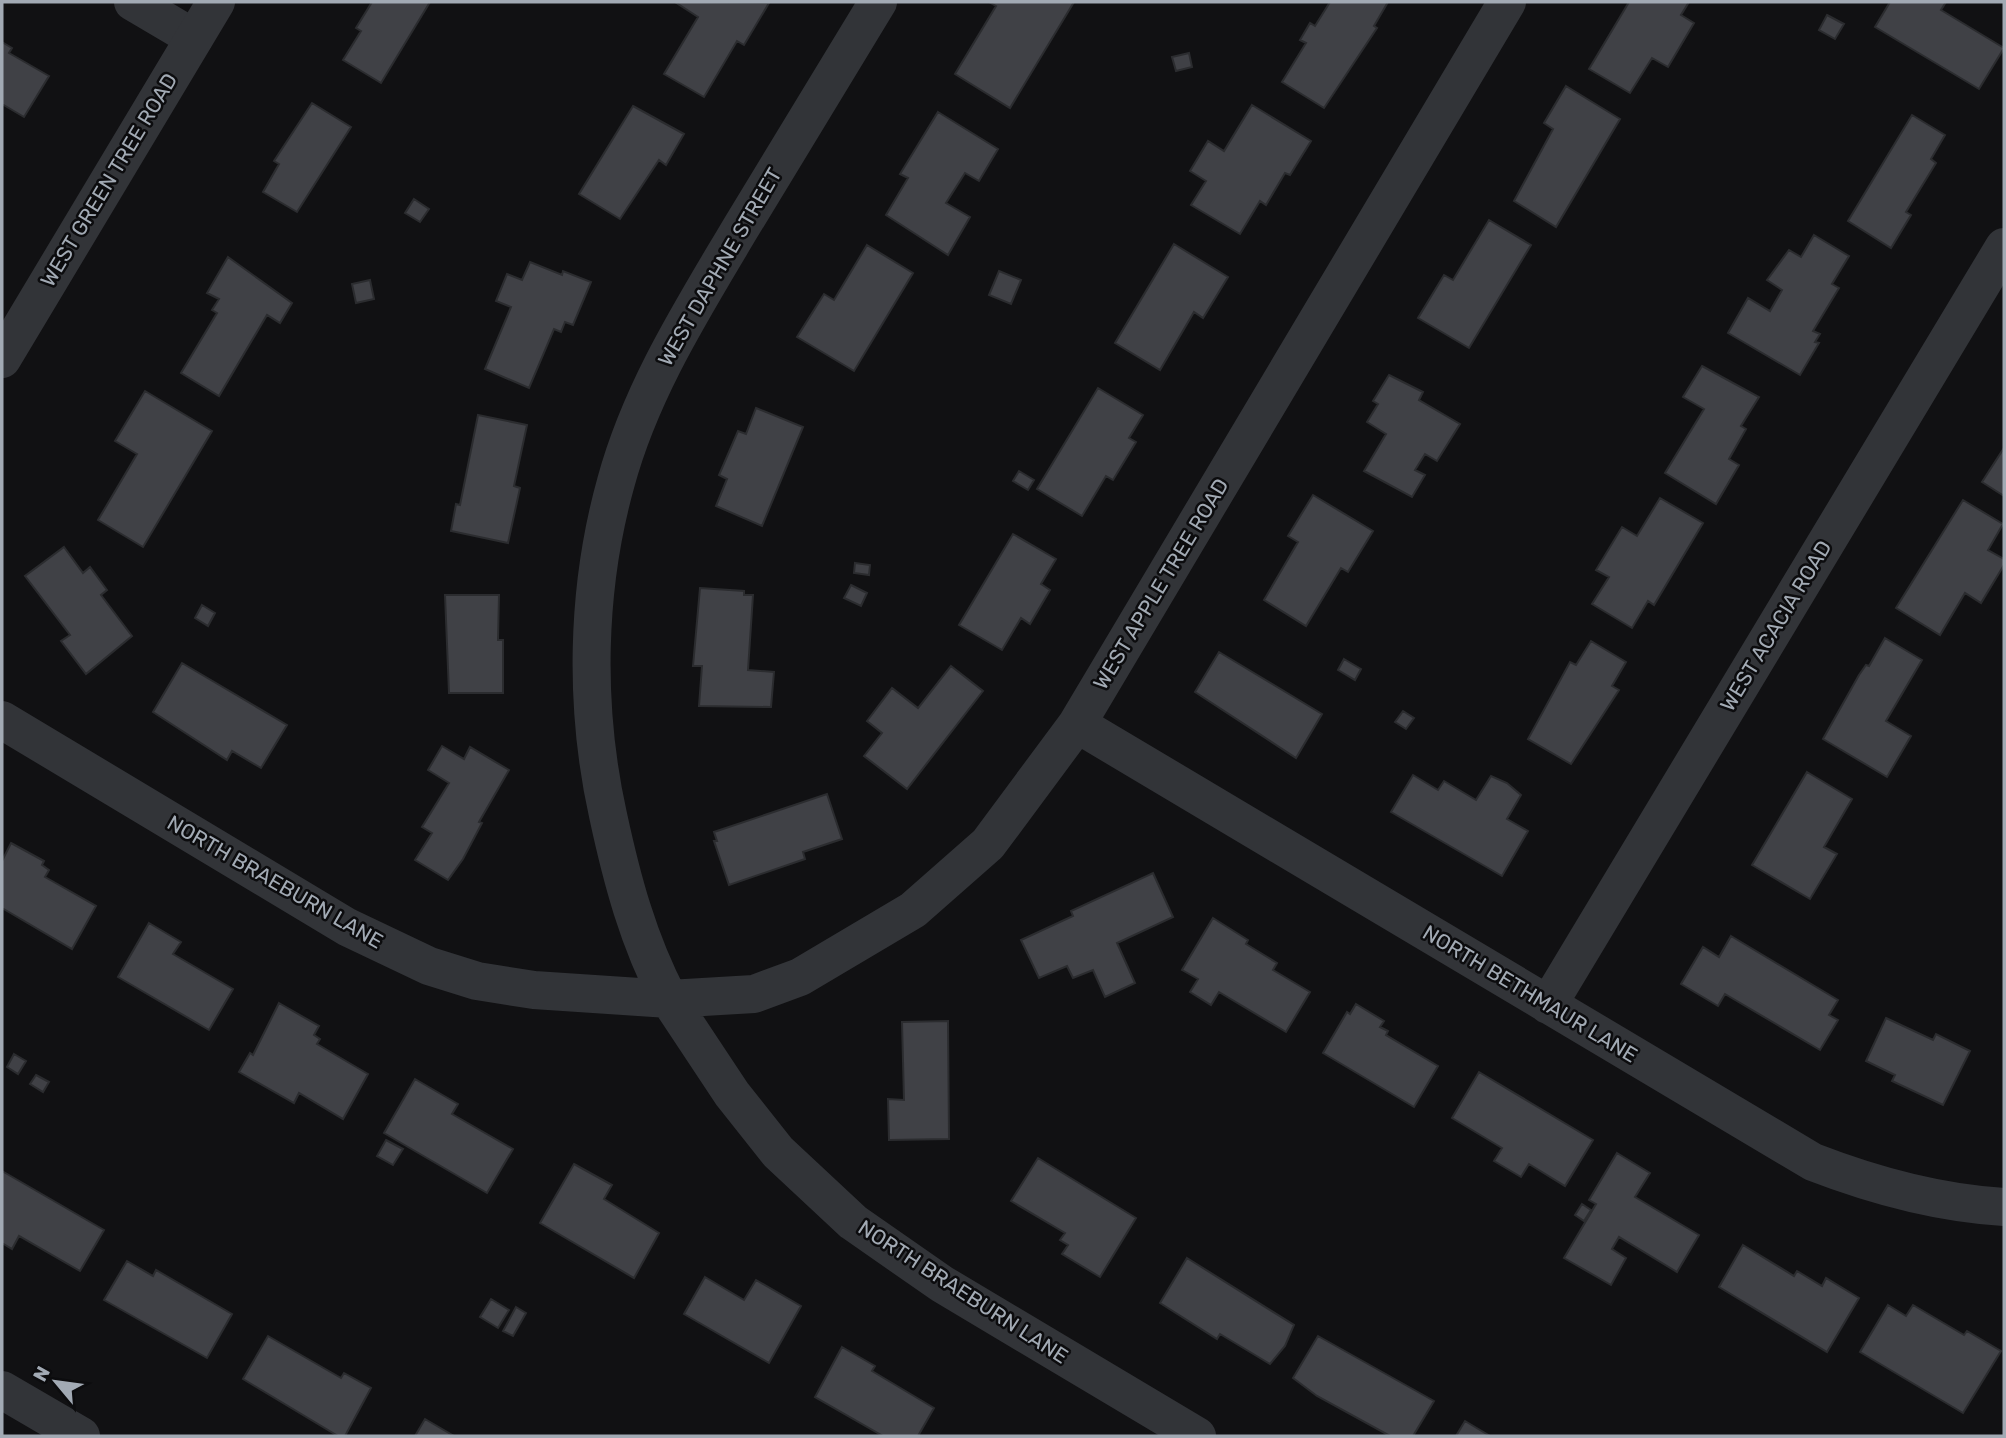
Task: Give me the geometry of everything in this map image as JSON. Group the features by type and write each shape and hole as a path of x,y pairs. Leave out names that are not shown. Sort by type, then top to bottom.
{"street":[{"path":"133,2 194,38"},
{"name":"WEST GREEN TREE ROAD","path":"2,359 216,2"},
{"name":"WEST DAPHNE STREET","path":"669,999 647,956 629,905 600,777 592,712 595,607 616,481 639,417 672,343 878,2"},
{"name":"WEST APPLE TREE ROAD","path":"669,999 754,994 800,977 913,910 988,844 1077,724 1507,2"},
{"name":"WEST ACACIA ROAD","path":"1548,1005 2004,247"},
{"name":"NORTH BRAEBURN LANE","path":"2,720 347,927 429,966 477,981 534,990 669,999 732,1094 778,1152 853,1222 942,1284 1197,1436"},
{"name":"NORTH BETHMAUR LANE","path":"1077,724 1813,1162 1859,1180 1910,1194 1968,1205 2004,1207"},
{"path":"2,1390 81,1436"}],"building":[{"path":"372,2 430,2 381,83 343,60 361,31 356,28"},
{"path":"675,2 769,3 744,45 737,41 704,97 664,74 698,17"},
{"path":"989,2 1074,2 1010,108 955,74 996,6"},
{"path":"1330,2 1388,2 1374,26 1377,28 1324,108 1282,82 1306,43 1300,40 1310,23 1315,26"},
{"path":"1629,2 1689,2 1681,15 1694,23 1668,67 1652,58 1630,93 1589,69"},
{"path":"1890,2 1946,2 1941,10 2004,48 1979,89 1875,27"},
{"path":"1827,15 1844,24 1835,39 1819,30"},
{"path":"2,42 12,48 9,53 49,76 24,117 2,104"},
{"path":"1189,53 1192,67 1176,71 1172,57"},
{"path":"1566,86 1620,119 1556,227 1514,201 1553,129 1544,123"},
{"path":"312,103 351,127 297,212 263,192 279,164 274,161"},
{"path":"1252,105 1311,141 1290,175 1285,173 1266,205 1260,201 1240,234 1191,205 1206,181 1190,171 1208,141 1224,151"},
{"path":"633,106 684,134 666,165 659,160 620,219 579,194"},
{"path":"938,112 998,149 979,181 965,173 946,203 970,217 948,255 886,215 908,178 900,174"},
{"path":"1912,115 1945,135 1931,159 1936,163 1906,212 1911,215 1891,248 1848,221"},
{"path":"414,199 429,209 420,222 405,213"},
{"path":"1489,220 1531,245 1469,348 1418,318 1444,275 1453,280"},
{"path":"1814,235 1849,256 1832,284 1839,288 1813,331 1820,334 1815,342 1819,343 1800,375 1728,333 1748,298 1770,311 1782,290 1767,280 1789,250 1801,257"},
{"path":"1174,244 1228,277 1203,318 1194,312 1160,370 1115,343"},
{"path":"867,245 913,273 854,371 797,337 824,294 834,300"},
{"path":"228,257 292,303 280,323 267,315 219,396 181,373 217,313 212,310 219,299 207,293"},
{"path":"530,262 562,275 563,271 591,282 573,325 565,322 561,332 554,329 529,388 485,369 511,307 496,301 507,274 522,280"},
{"path":"999,271 1021,280 1011,304 989,295"},
{"path":"370,280 374,299 356,303 352,284"},
{"path":"1702,366 1759,397 1741,426 1746,429 1729,459 1739,465 1716,504 1665,473 1704,409 1683,397"},
{"path":"1389,375 1423,392 1419,400 1460,424 1437,461 1425,454 1415,470 1425,475 1412,497 1364,471 1386,434 1367,422 1378,404 1373,401"},
{"path":"1098,388 1143,415 1129,438 1136,442 1113,480 1106,476 1082,516 1037,489"},
{"path":"145,391 212,431 143,547 98,520 137,454 115,441"},
{"path":"756,408 803,427 762,526 716,506 727,479 719,475 738,431 746,434"},
{"path":"478,415 527,425 514,486 520,488 508,543 451,531 456,504 460,505"},
{"path":"2004,448 2004,496 1982,482"},
{"path":"1019,471 1034,480 1028,490 1013,481"},
{"path":"1313,495 1373,531 1348,572 1341,568 1306,626 1264,600 1298,542 1288,536"},
{"path":"1660,498 1703,523 1654,605 1648,601 1632,628 1592,604 1609,577 1596,570 1622,527 1637,536"},
{"path":"1963,500 2003,524 1988,550 2004,559 2004,565 1981,603 1965,593 1940,635 1896,608"},
{"path":"1013,534 1056,559 1041,584 1050,590 1030,624 1021,618 1002,650 959,625"},
{"path":"64,547 83,573 90,567 107,590 101,595 132,636 86,674 61,641 70,635 25,576"},
{"path":"855,563 870,565 869,575 854,573"},
{"path":"851,585 867,593 861,606 844,598"},
{"path":"700,588 744,591 744,595 753,595 748,670 774,672 771,707 699,706 702,666 693,666"},
{"path":"445,595 499,595 498,640 503,640 503,693 449,693"},
{"path":"202,605 215,613 208,626 195,618"},
{"path":"1885,638 1922,660 1886,721 1911,736 1887,777 1823,739 1859,675 1866,665 1869,666"},
{"path":"1591,641 1626,662 1612,686 1619,690 1571,764 1528,739 1570,662 1576,665"},
{"path":"1219,652 1322,714 1296,758 1195,692"},
{"path":"1344,659 1361,669 1355,680 1338,670"},
{"path":"182,663 287,725 261,768 232,751 227,760 153,712"},
{"path":"951,666 983,691 907,789 864,756 882,733 867,721 892,688 918,708"},
{"path":"1403,711 1414,718 1406,729 1395,722"},
{"path":"442,746 464,759 470,747 509,770 479,822 482,823 463,859 448,880 415,860 432,833 422,827 449,783 428,770"},
{"path":"1807,772 1852,799 1824,847 1837,854 1810,899 1752,865"},
{"path":"1413,775 1438,790 1444,781 1476,800 1491,776 1507,783 1521,795 1507,819 1528,831 1502,876 1391,812"},
{"path":"827,794 842,839 803,852 805,859 729,885 714,841 717,841 714,832"},
{"path":"11,843 44,861 42,865 49,870 45,877 96,906 72,949 2,908 2,861"},
{"path":"1153,873 1173,917 1117,943 1135,983 1105,997 1093,970 1073,978 1067,966 1039,978 1021,940 1073,916 1071,911"},
{"path":"1213,918 1248,940 1246,944 1277,963 1273,970 1310,992 1286,1032 1219,992 1211,1005 1190,992 1198,979 1182,970"},
{"path":"149,923 181,942 173,954 233,989 209,1030 118,977"},
{"path":"1731,936 1838,1000 1829,1015 1838,1020 1820,1050 1725,994 1718,1006 1681,984 1703,947 1719,957"},
{"path":"279,1003 319,1026 314,1035 320,1039 317,1044 368,1074 343,1119 299,1093 294,1103 239,1072 250,1053 253,1055"},
{"path":"1356,1004 1384,1021 1380,1027 1388,1031 1386,1035 1438,1066 1414,1107 1323,1053 1347,1012 1350,1014"},
{"path":"1886,1018 1933,1040 1936,1034 1970,1051 1943,1105 1892,1081 1895,1075 1866,1061"},
{"path":"948,1021 949,1139 889,1140 888,1099 904,1100 902,1022"},
{"path":"14,1054 26,1061 18,1074 7,1067"},
{"path":"1479,1072 1593,1140 1565,1186 1529,1164 1521,1177 1494,1161 1502,1148 1452,1118"},
{"path":"36,1075 49,1082 43,1092 30,1084"},
{"path":"415,1079 458,1104 452,1114 513,1149 487,1193 384,1133"},
{"path":"386,1140 403,1149 393,1165 377,1156"},
{"path":"1617,1153 1650,1173 1635,1197 1699,1235 1677,1272 1619,1237 1612,1249 1626,1258 1611,1285 1564,1258 1596,1204 1589,1200"},
{"path":"1038,1158 1136,1218 1100,1277 1062,1254 1068,1245 1060,1240 1065,1233 1011,1201"},
{"path":"574,1164 612,1185 604,1199 659,1233 634,1278 540,1223"},
{"path":"2,1171 104,1230 80,1271 19,1236 12,1249 2,1243"},
{"path":"1582,1204 1591,1210 1584,1221 1575,1215"},
{"path":"1743,1245 1794,1276 1797,1271 1822,1286 1826,1278 1859,1298 1827,1352 1719,1287"},
{"path":"1187,1258 1294,1325 1285,1346 1270,1364 1220,1334 1217,1339 1160,1303"},
{"path":"127,1261 153,1276 156,1270 232,1314 207,1358 104,1300"},
{"path":"705,1277 744,1300 756,1280 801,1306 769,1363 684,1314"},
{"path":"491,1299 509,1310 498,1328 480,1317"},
{"path":"1888,1305 1906,1316 1913,1305 1964,1335 1967,1331 2001,1351 1963,1413 1860,1352"},
{"path":"516,1307 526,1313 513,1336 503,1331"},
{"path":"268,1336 341,1378 344,1373 371,1388 345,1436 338,1436 243,1379"},
{"path":"1318,1336 1434,1401 1413,1436 1390,1436 1317,1396 1293,1378"},
{"path":"842,1347 875,1366 872,1371 934,1408 918,1436 883,1436 815,1397"},
{"path":"425,1419 454,1436 415,1436"},
{"path":"1465,1421 1490,1436 1456,1436"}]}
